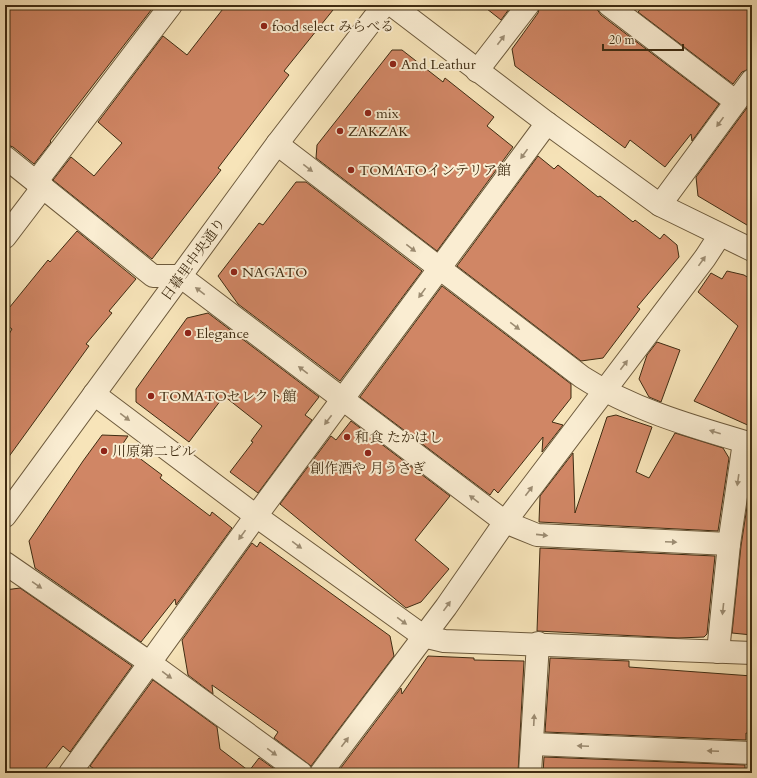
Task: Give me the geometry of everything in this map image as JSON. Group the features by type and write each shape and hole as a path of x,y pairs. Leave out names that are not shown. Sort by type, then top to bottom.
{"street":[{"path":"5,237 40,184 171,5"},
{"name":"日暮里中央通り","path":"5,516 277,144 384,5"},
{"path":"392,5 547,123 660,205 720,235 751,248"},
{"path":"478,71 528,5"},
{"path":"609,5 735,101"},
{"path":"660,205 735,101 752,80"},
{"path":"70,773 256,516 547,123"},
{"path":"277,144 439,269 582,377 604,391 636,406 748,443 729,544 718,652"},
{"path":"5,157 153,276 180,276 505,522 537,535 729,544"},
{"path":"321,773 446,607 505,522 720,235"},
{"path":"94,394 256,516 423,636 444,641 538,643 752,653"},
{"path":"5,563 150,663 301,773"},
{"path":"530,773 538,643"},
{"path":"532,744 752,753"}],"building":[{"path":"5,5 155,5 34,164 13,147 5,144"},
{"path":"226,5 337,5 284,71 289,75 218,168 221,170 152,259 53,180 71,157 94,176 122,143 98,122 163,36 187,55"},
{"path":"482,5 512,5 501,20"},
{"path":"540,5 594,5 601,15 719,104 692,141 691,134 665,167 630,140 625,148 515,66 512,49 538,13"},
{"path":"644,5 745,5 752,11 752,68 742,72 733,84 638,12"},
{"path":"392,50 402,50 443,82 445,78 494,117 487,126 513,147 437,251 316,158 317,145"},
{"path":"752,101 752,228 698,196 696,177"},
{"path":"538,156 554,169 558,165 598,197 600,196 633,222 635,220 660,239 664,234 677,245 679,257 637,307 640,309 603,358 581,361 457,266"},
{"path":"296,182 306,182 422,271 340,381 238,304 218,276 259,223 263,225"},
{"path":"77,231 136,279 109,311 112,313 86,344 89,346 5,462 5,341 12,329 5,324 5,313 48,260 50,262"},
{"path":"727,271 744,275 752,280 752,427 694,401 738,326 698,292 711,273 722,279"},
{"path":"442,286 571,384 571,398 552,422 563,425 542,452 543,437 498,493 494,489 490,495 360,397"},
{"path":"208,313 319,397 305,415 312,420 258,493 230,472 253,442 251,441 262,426 224,396 189,442 136,402 136,389 187,318"},
{"path":"657,342 680,350 661,402 649,397 639,379 647,355"},
{"path":"616,415 652,427 636,472 649,478 675,433 723,448 729,458 718,531 539,522 540,496 573,453 575,513 607,417"},
{"path":"351,421 450,496 415,540 449,569 421,602 406,608 280,504 331,436 336,440"},
{"path":"102,435 128,436 122,445 162,475 160,478 210,516 212,512 232,528 176,605 175,599 141,642 35,568 29,541"},
{"path":"752,474 752,635 732,633 741,546"},
{"path":"260,542 390,636 394,656 311,766 274,738 278,732 212,685 213,694 188,675 182,640 252,543 257,547"},
{"path":"540,548 715,556 707,634 704,637 678,638 537,631"},
{"path":"20,588 132,666 70,752 63,746 42,773 5,773 5,590"},
{"path":"428,656 474,658 474,660 524,661 518,773 337,773 401,688 402,694"},
{"path":"550,658 629,661 629,667 752,676 752,734 746,733 746,740 545,732"},
{"path":"153,680 217,727 220,749 249,771 259,758 280,773 100,773 90,766"},
{"path":"544,757 745,765 745,773 543,773"}],"place":[{"name":"food select みらべる","path":"264,26"},
{"name":"And Leathur","path":"393,64"},
{"name":"mix","path":"368,113"},
{"name":"ZAKZAK","path":"340,131"},
{"name":"TOMATOインテリア館","path":"351,170"},
{"name":"NAGATO","path":"234,272"},
{"name":"Elegance","path":"188,333"},
{"name":"TOMATOセレクト館","path":"151,396"},
{"name":"和食 たかはし","path":"347,437"},
{"name":"川原第二ビル","path":"104,451"},
{"name":"創作酒や 月うさぎ","path":"368,453"}]}
